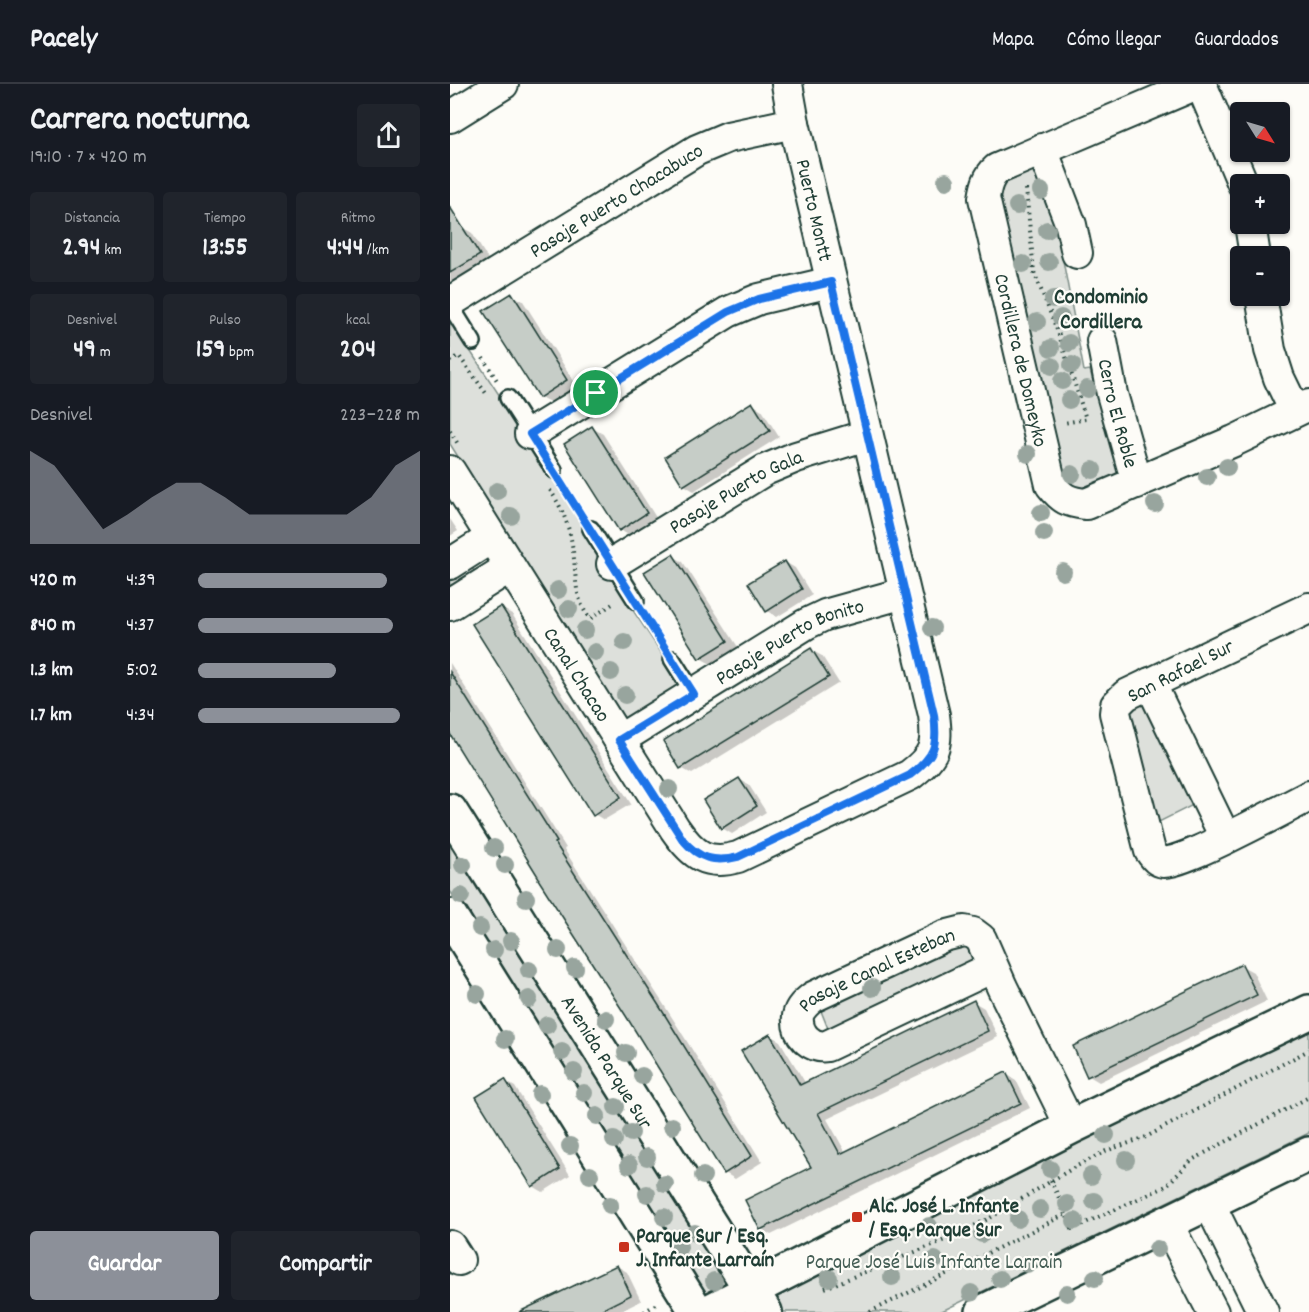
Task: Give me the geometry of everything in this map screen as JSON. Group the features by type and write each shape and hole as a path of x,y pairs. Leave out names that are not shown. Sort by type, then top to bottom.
{"street":[{"path":"450,117 503,84"},
{"name":"Puerto Montt","path":"714,861 738,857 910,775 931,757 936,737 934,715 831,282 787,84"},
{"path":"1199,84 1240,174"},
{"name":"Cordillera de Domeyko","path":"1199,84 1042,149 997,169 991,174 984,198 1051,485 1058,494 1070,502 1086,504 1234,441 1302,408"},
{"name":"Pasaje Puerto Chacabuco","path":"450,304 697,150 728,137 794,123"},
{"path":"1042,149 1071,225 1077,253"},
{"path":"530,434 728,312 759,299 831,282"},
{"path":"1263,306 1270,350 1279,378 1302,408"},
{"name":"Cerro El Roble","path":"1102,341 1112,394 1137,483"},
{"name":"Pasaje Puerto Gala","path":"620,576 765,470 796,457 867,435"},
{"name":"Canal Chacao","path":"450,471 683,840 702,857 714,861"},
{"path":"450,564 491,538"},
{"path":"450,605 510,567"},
{"name":"Pasaje Puerto Bonito","path":"619,740 806,624 825,615 904,593"},
{"name":"San Rafael Sur","path":"1225,837 1172,861 1163,862 1155,859 1150,850 1115,713 1116,705 1120,700 1150,682 1309,608"},
{"path":"1150,682 1225,837 1309,796"},
{"name":"Avenida Parque Sur","path":"450,811 758,1301"},
{"path":"450,916 697,1312"},
{"name":"Pasaje Canal Esteban","path":"993,967 827,1047 814,1046 804,1038 798,1022 798,1015 804,1004 813,997 953,932 973,933 981,939 1071,1128"},
{"path":"708,1312 758,1301 1071,1128 1309,1012"},
{"path":"983,1312 1309,1154"},
{"path":"1209,1203 1263,1312"},
{"path":"1167,1223 1213,1312"}],"lane":[{"path":"450,304 473,342"},
{"path":"508,398 554,470"},
{"path":"591,529 636,601"},
{"path":"672,659 694,694"}],"path":[{"path":"1025,181 1034,272 1059,336 1086,419 1054,425"},
{"path":"473,342 508,398"},
{"path":"450,361 459,356 494,404"},
{"path":"554,470 591,529"},
{"path":"548,486 567,520 580,606 590,619 624,597 620,576"},
{"path":"636,601 672,659"},
{"path":"820,1290 945,1240 990,1218 1051,1180 1106,1151 1146,1137 1309,1050"},
{"path":"1051,1180 1072,1229 1166,1186 1192,1160 1309,1097"},
{"path":"870,1312 1066,1214"}],"green space":[{"path":"1039,160 1057,229 1084,371 1090,370 1120,481 1085,495 1065,489 995,183"},
{"path":"450,320 582,521 612,571 624,597 683,685 624,720 450,444"},
{"path":"470,564 478,578 450,595 450,576"},
{"path":"1143,701 1195,804 1155,824 1129,706"},
{"path":"450,835 729,1279 727,1287 712,1297 702,1291 450,891"},
{"path":"966,937 976,967 829,1031 817,1001"},
{"name":"Parque José Luis Infante Larrain","path":"1309,1028 1309,1133 940,1312 718,1312"}],"building":[{"path":"450,207 480,255 450,273"},
{"path":"512,293 567,380 539,398 483,311"},
{"path":"752,402 770,431 683,486 665,457"},
{"path":"592,426 647,513 619,531 564,444"},
{"path":"673,554 728,641 699,659 644,572"},
{"path":"785,561 802,589 766,612 748,583"},
{"path":"501,606 621,797 593,816 472,624"},
{"path":"811,648 829,677 680,769 663,741"},
{"path":"450,672 752,1156 724,1174 538,879 450,734"},
{"path":"739,778 757,806 721,829 703,800"},
{"path":"1242,964 1257,995 1087,1077 1073,1046"},
{"path":"974,1000 988,1031 818,1113 840,1154 1006,1072 1021,1103 760,1230 745,1200 811,1167 741,1051 770,1034 800,1085"},
{"path":"505,1079 560,1169 532,1187 476,1097"},
{"path":"617,1265 631,1295 597,1312 519,1312"}],"place":[{"name":"Alc. José L. Infante / Esq. Parque Sur","path":"857,1217"},
{"name":"Parque Sur / Esq. J. Infante Larraín","path":"624,1247"}],"district":[{"name":"Condominio Cordillera","path":"1101,308"}],"route":[{"path":"831,282 934,715 936,737 934,747 931,757 923,766 910,775 738,857 714,861 702,857 683,840 619,740 694,694 530,434 596,393 728,312 759,299 831,282"}]}
